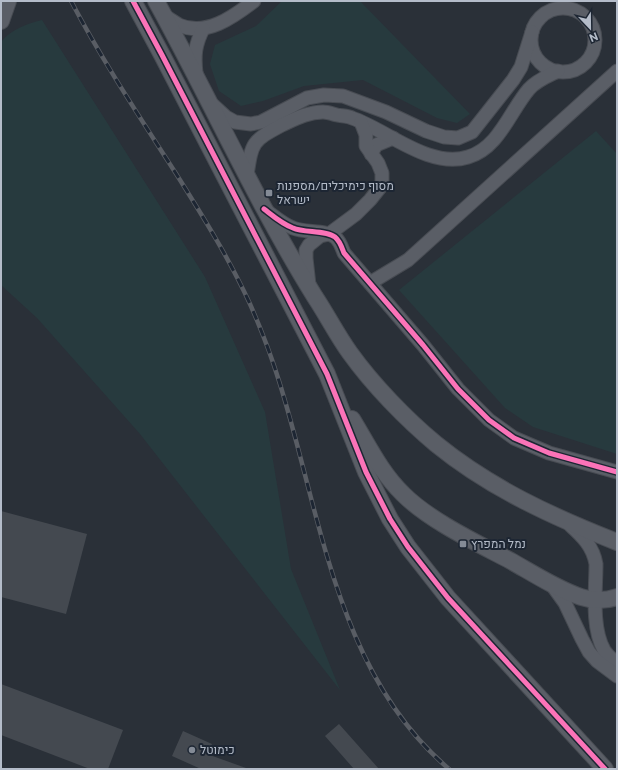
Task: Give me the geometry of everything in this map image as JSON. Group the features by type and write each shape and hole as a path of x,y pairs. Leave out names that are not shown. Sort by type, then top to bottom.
{"street":[{"path":"1,21 8,1"},
{"path":"133,1 327,374 381,468 403,495 429,515 551,583 582,598 607,600 617,597"},
{"path":"160,8 179,25 203,29 225,20 254,1"},
{"path":"208,100 230,120 251,124 261,122 307,98 324,95 343,96 386,112 426,131 444,137 458,138 472,132 513,80 521,67 536,22 554,1"},
{"path":"247,175 251,151 258,139 296,118 323,112 352,118 432,156 452,160 468,157 482,150 491,143 530,88 544,78 558,72 578,68 586,62 592,54 595,44 595,34 592,24 577,1"},
{"path":"544,14 553,9 564,7 575,9 585,15"},
{"path":"160,8 294,264 350,353 386,396 436,444 491,483 536,508 617,542"},
{"path":"196,77 194,56 196,42 203,29"},
{"path":"532,32 531,43 534,54 540,62 548,68 558,72"},
{"path":"370,283 408,260 617,71"},
{"path":"310,288 306,250 313,240 320,236 329,234 356,214 370,200 382,184 382,173 378,163 370,154 366,146 366,135 361,122"},
{"path":"370,154 376,145 393,138"},
{"path":"264,209 282,223 293,228 303,231 329,234 335,237 344,253 423,345 458,389 489,420 514,438 550,453 617,472"},
{"path":"327,374 366,472 379,500 408,547 448,598 605,769"},
{"path":"565,520 589,544 594,555 596,564 596,619 600,642 604,651 617,663"},
{"path":"600,536 617,536"},
{"path":"551,583 565,603 582,640 590,652 597,661 617,676"}],"green space":[{"path":"282,1 360,1 470,114 457,123 437,118 363,80 304,86 263,101 241,106 219,91 210,64 215,45 256,26"},
{"path":"42,20 205,277 265,412 291,569 340,690 140,434 37,318 1,285 1,42 14,30"},
{"path":"596,131 617,154 617,454 533,427 505,408 399,290"}],"building":[{"path":"1,511 87,534 66,614 1,597"},
{"path":"1,684 123,730 108,769 90,769 1,735"},
{"path":"339,724 379,769 354,769 325,736"},
{"name":"כימוטל","path":"183,731 212,744 207,754 246,769 201,769 172,756"}],"railway":[{"path":"71,1 134,109 205,221 242,287 258,323 276,371 294,432 321,537 337,589 357,639 381,687 411,730 449,769"}],"cycle path":[{"path":"133,1 327,374 366,472 390,519 408,547 448,598 605,769"},
{"path":"264,209 281,222 298,230 326,233 335,237 341,245 344,253 423,345 458,389 489,420 514,438 549,453 617,472"}],"place":[{"name":"מסוף כימיכלים/מספנות ישראל","path":"269,193"},
{"name":"נמל המפרץ","path":"463,544"},
{"name":"כימוטל","path":"192,750"}]}
